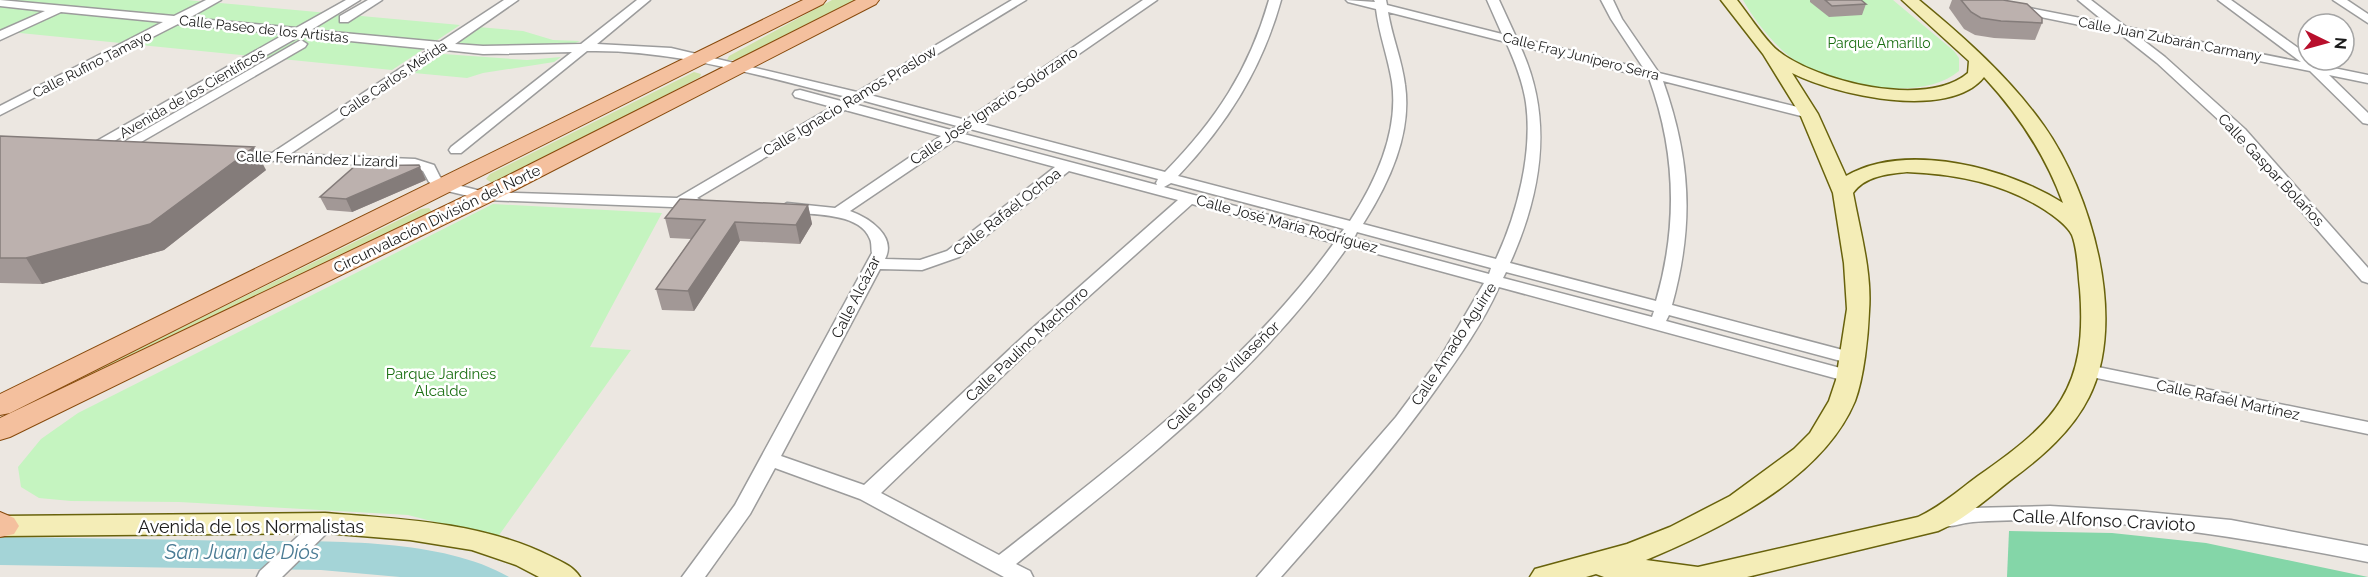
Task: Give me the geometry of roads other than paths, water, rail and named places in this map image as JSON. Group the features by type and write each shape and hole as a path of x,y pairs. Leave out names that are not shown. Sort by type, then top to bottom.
{"main road":[{"name":"Circunvalación División del Norte","path":"0,406 816,0"},
{"name":"Circunvalación División del Norte","path":"0,430 485,196 870,0"},
{"path":"0,447 20,428 53,404"}],"street":[{"path":"0,36 78,0"},
{"name":"Calle Rufino Tamayo","path":"0,111 215,0"},
{"name":"Avenida de los Científicos","path":"354,0 87,149 117,150 376,0"},
{"name":"Calle Carlos Mérida","path":"274,158 512,0"},
{"path":"456,150 644,0"},
{"path":"622,17 660,0"},
{"name":"Calle Ignacio Ramos Praslow","path":"681,202 1020,0"},
{"name":"Calle José Ignacio Solórzano","path":"838,213 1151,0"},
{"path":"1157,189 1212,130 1239,92 1262,43 1275,0"},
{"name":"Calle Fray Junípero Serra","path":"1352,0 1380,4 1809,114"},
{"name":"Calle Amado Aguirre","path":"1268,577 1385,444 1444,363 1499,273 1524,208 1531,173 1534,136 1533,105 1526,76 1493,0"},
{"path":"1606,0 1619,24 1654,74 1676,146 1682,182 1681,219 1658,324"},
{"path":"1545,577 1634,554 1680,534 1740,502 1803,455 1819,439 1842,401 1850,367 1858,309 1857,286 1843,193 1809,114 1770,52 1729,0"},
{"path":"1910,0 1977,59 2012,97 2051,151 2069,188 2084,239 2090,273 2092,307 2088,371 2077,398 2039,445 1934,522"},
{"name":"Calle Juan Zubarán Carmany","path":"1972,0 2296,60"},
{"name":"Calle Juan Zubarán Carmany","path":"2008,0 2116,25"},
{"name":"Calle Gaspar Bolaños","path":"2084,0 2161,60 2240,132 2368,278"},
{"path":"2224,0 2296,53"},
{"path":"2339,0 2368,20"},
{"name":"Calle Paseo de los Artistas","path":"0,3 442,47 581,49 694,62 732,71"},
{"name":"Calle Jorge Villaseñor","path":"999,566 1140,455 1223,380 1294,305 1350,233 1381,178 1389,158 1398,117 1400,93 1398,72 1380,4"},
{"path":"1770,52 1789,65 1821,80 1862,91 1905,95 1939,93 1968,83 1975,77 1978,70 1977,59"},
{"name":"Calle José María Rodríguez","path":"732,71 859,96 1169,176 1350,233 1499,273 1658,324 1850,367"},
{"name":"Calle José María Rodríguez","path":"732,71 844,105 1190,198 1350,233"},
{"path":"2319,72 2368,120"},
{"name":"Calle Juan Zubarán Carmany","path":"2344,72 2368,79"},
{"path":"117,150 140,152"},
{"name":"Calle Fernández Lizardi","path":"218,155 415,163 429,168 434,179 444,186"},
{"name":"Calle Rafaél Ochoa","path":"875,264 922,265 953,254 1067,165"},
{"path":"1843,193 1854,180 1883,169 1910,166 1959,171 1996,180 2052,204 2068,215 2084,239"},
{"path":"444,186 485,196 716,204"},
{"name":"Calle Paulino Machorro","path":"867,494 1033,338 1190,198"},
{"name":"Calle Alcázar","path":"693,577 743,509 880,253 877,235 862,222 838,213 774,207"},
{"name":"Calle José María Rodríguez","path":"1499,273 1663,308 1850,367"},
{"name":"Calle Rafaél Martínez","path":"2088,371 2368,428"},
{"path":"770,459 867,494 1022,577"},
{"name":"Calle Alfonso Cravioto","path":"1701,577 1971,515 2050,513 2231,528 2368,554"},
{"name":"Avenida de los Normalistas","path":"1,525 410,530 473,540 526,556 566,577"},
{"path":"269,576 320,528"},
{"path":"1592,565 1695,577"}],"water":[{"name":"San Juan de Diós","path":"0,537 376,544 448,554 480,564 509,577 400,577 321,570 0,565"}],"park label":[{"name":"Parque Amarillo","path":"1879,43"},
{"name":"Parque Jardines Alcalde","path":"441,382"}]}
